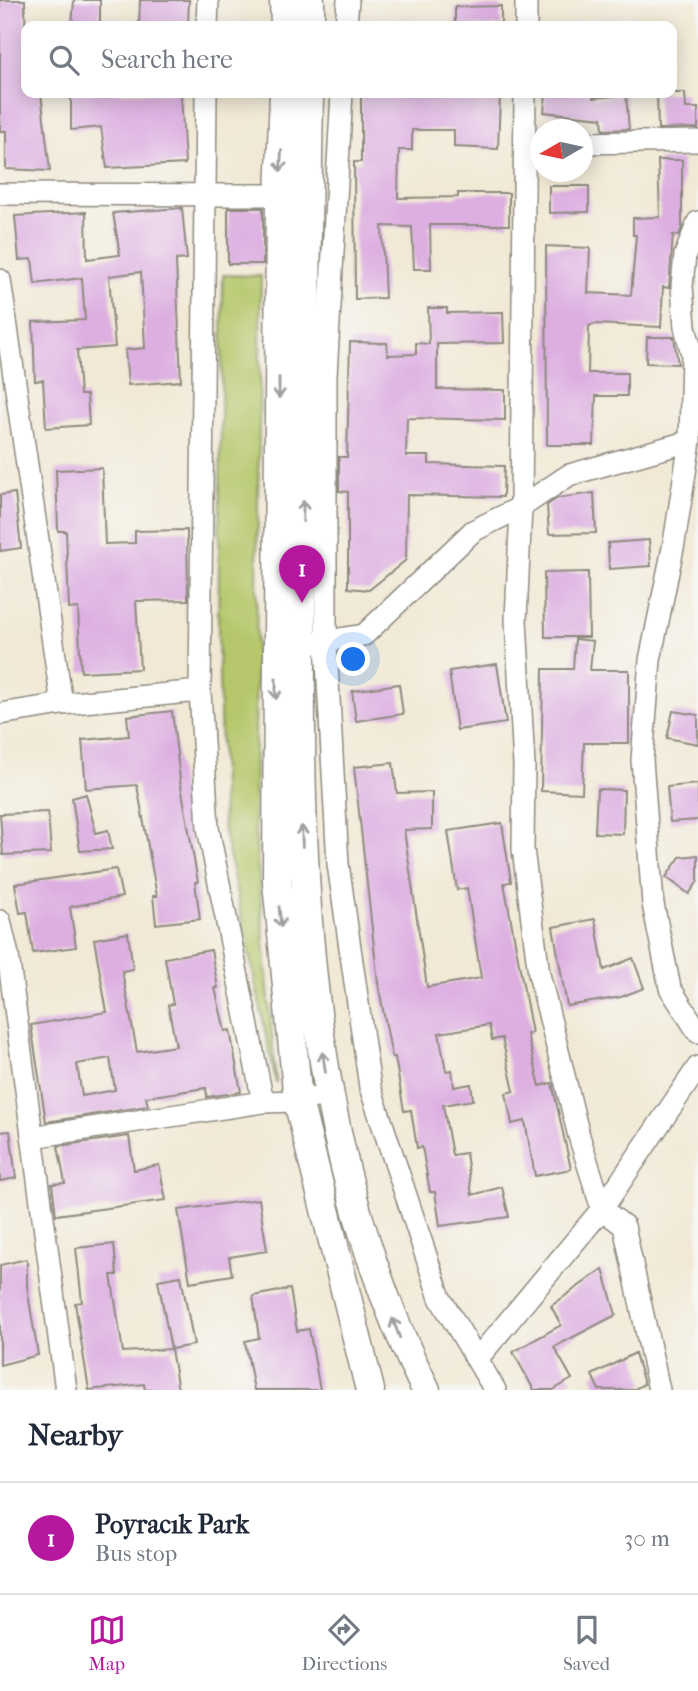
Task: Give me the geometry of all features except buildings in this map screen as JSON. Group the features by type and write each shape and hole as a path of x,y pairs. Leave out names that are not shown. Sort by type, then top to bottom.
{"main road":[{"path":"284,0 285,21"},
{"path":"310,0 310,21"},
{"path":"284,98 280,195 301,644 276,882 298,1101 370,1390"},
{"path":"309,98 300,769 304,896 313,988 340,1149 372,1266 401,1341 426,1390"}],"street":[{"path":"207,21 208,0"},
{"path":"346,21 348,0"},
{"path":"526,0 526,21"},
{"path":"206,98 201,691 208,828 263,1102"},
{"path":"342,98 326,376 301,644 338,864 370,1087 440,1298 495,1390"},
{"path":"526,98 530,125"},
{"path":"593,144 698,141"},
{"path":"532,182 516,620 524,765 525,863 539,974 579,1136 602,1209 624,1226 659,1390"},
{"path":"0,194 205,192 280,195"},
{"path":"698,222 685,255 682,286 685,327 692,354 690,441 674,543 650,660 642,760 653,904 667,976 670,988 698,1032"},
{"path":"0,280 62,704"},
{"path":"301,644 364,635 473,531 521,507 569,475 690,441"},
{"path":"0,714 62,704 201,691"},
{"path":"0,921 66,1390"},
{"path":"478,1358 602,1209 698,1067"},
{"path":"32,1137 263,1102 298,1101 329,1094"}],"green space":[{"path":"223,275 261,276 254,821 276,1083 223,827 218,633"}],"place":[{"name":"Poyracık Park","path":"302,603"}]}
